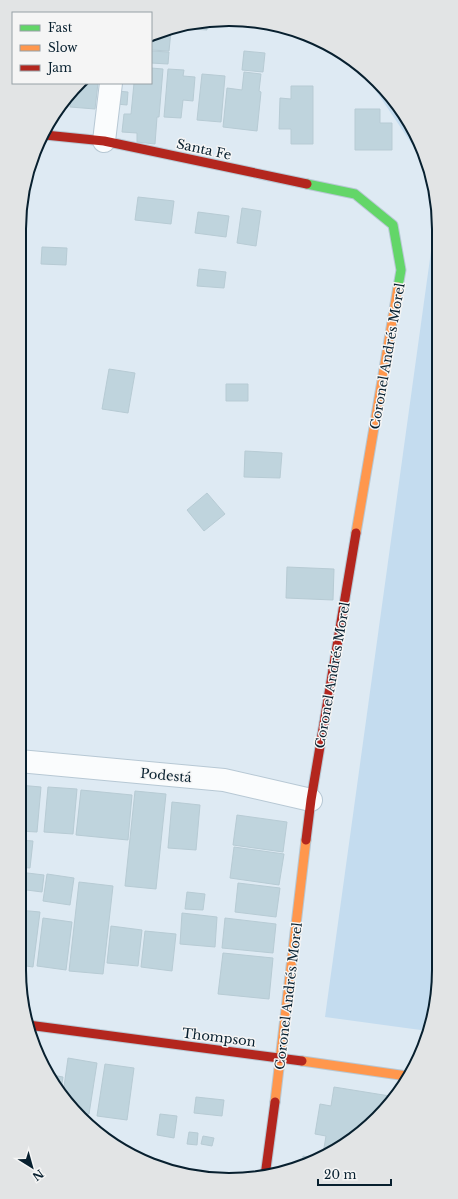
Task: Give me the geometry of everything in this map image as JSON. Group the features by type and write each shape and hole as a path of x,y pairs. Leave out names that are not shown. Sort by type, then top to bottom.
{"street":[{"path":"104,141 111,84"},
{"name":"Santa Fe","path":"49,135 104,141 355,194"},
{"name":"Coronel Andrés Morel","path":"266,1169 281,1058 311,800 401,270 393,225 355,194"},
{"name":"Podestá","path":"26,762 224,780 311,800"},
{"name":"Thompson","path":"34,1026 403,1075"}],"shaded area":[{"path":"371,83 398,116 417,152"},
{"path":"432,244 432,983 428,1010 423,1030 325,1017"}],"building":[{"path":"207,27 207,30 195,29"},
{"path":"171,35 169,51 152,50 152,41"},
{"path":"152,51 169,52 168,64 152,63"},
{"path":"244,51 265,53 263,72 242,70"},
{"path":"152,68 163,69 155,144 137,142 137,133 122,132 124,114 131,114 134,84 152,84"},
{"path":"168,69 184,70 183,76 195,77 193,101 183,100 181,118 164,117"},
{"path":"244,72 261,74 259,91 261,92 257,131 223,127 227,88 242,90"},
{"path":"202,74 225,76 221,122 197,120"},
{"path":"86,84 98,84 95,109 70,107 71,102"},
{"path":"291,86 313,86 313,144 291,144 291,129 279,129 280,98 291,99"},
{"path":"117,91 128,92 127,105 116,104"},
{"path":"355,109 380,109 380,123 392,123 392,150 355,150"},
{"path":"138,197 174,201 171,224 135,220"},
{"path":"242,208 261,211 256,246 237,243"},
{"path":"198,212 229,216 226,237 195,233"},
{"path":"42,247 67,248 66,265 41,264"},
{"path":"199,269 226,272 224,288 197,286"},
{"path":"109,369 135,373 128,413 102,409"},
{"path":"226,384 248,384 248,401 226,401"},
{"path":"245,451 282,453 280,478 244,477"},
{"path":"207,493 225,514 204,531 187,510"},
{"path":"287,567 334,569 333,600 286,598"},
{"path":"26,786 41,787 37,832 26,831"},
{"path":"48,787 77,789 73,834 44,832"},
{"path":"81,790 132,795 128,840 76,835"},
{"path":"135,791 166,794 156,889 125,886"},
{"path":"172,802 200,805 196,850 168,848"},
{"path":"237,815 287,822 283,852 233,845"},
{"path":"26,840 33,841 30,868 26,868"},
{"path":"234,847 284,854 279,885 230,878"},
{"path":"26,873 44,875 42,892 26,890"},
{"path":"47,874 74,878 70,905 43,901"},
{"path":"79,882 113,886 103,974 69,971"},
{"path":"238,883 280,888 276,917 235,912"},
{"path":"187,892 205,894 203,910 185,909"},
{"path":"26,911 40,912 33,967 26,966"},
{"path":"182,913 217,917 215,947 180,944"},
{"path":"43,918 72,922 66,970 37,966"},
{"path":"225,918 276,924 273,953 222,948"},
{"path":"111,926 142,930 138,966 107,963"},
{"path":"145,931 176,934 172,971 141,967"},
{"path":"223,953 273,958 269,999 218,994"},
{"path":"68,1058 97,1063 89,1114 85,1114 64,1088"},
{"path":"105,1064 134,1068 127,1120 97,1116"},
{"path":"55,1076 63,1077 62,1085"},
{"path":"334,1087 389,1096 363,1123 342,1139 324,1149 326,1136 315,1134 320,1104 331,1106"},
{"path":"196,1097 224,1100 222,1116 194,1113"},
{"path":"160,1114 177,1116 174,1138 157,1135"},
{"path":"189,1132 198,1133 197,1145 187,1144"},
{"path":"203,1136 214,1138 212,1146 201,1144"},
{"path":"303,1156 309,1157 307,1158 303,1159"}],"traffic: fast":[{"path":"307,184 355,194 393,225 401,270 398,287"}],"traffic: slow":[{"path":"356,533 398,287"},
{"path":"275,1102 306,840"},
{"path":"302,1061 403,1075"}],"traffic: jam":[{"path":"49,135 104,141 307,184"},
{"path":"306,840 311,800 356,533"},
{"path":"34,1026 302,1061"},
{"path":"266,1169 275,1102"}]}
